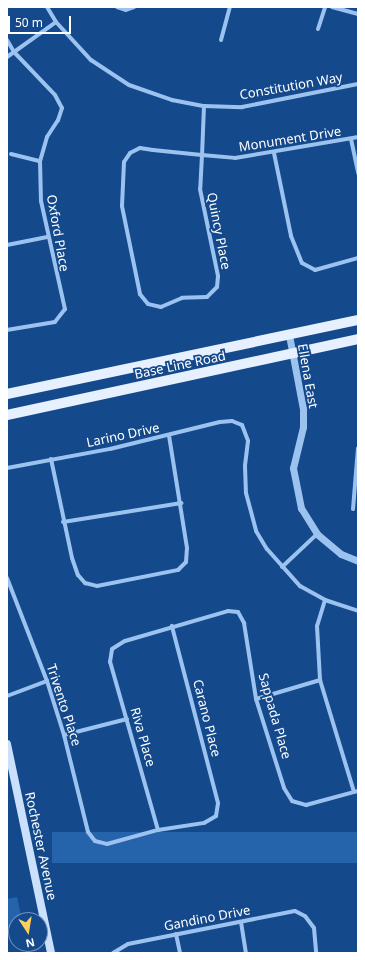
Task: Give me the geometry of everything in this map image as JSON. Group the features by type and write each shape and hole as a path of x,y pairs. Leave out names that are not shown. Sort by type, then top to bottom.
{"main road":[{"name":"Base Line Road","path":"7,394 358,320"},
{"name":"Base Line Road","path":"7,416 358,339"},
{"name":"Rochester Avenue","path":"7,744 51,953"}],"street":[{"name":"Constitution Way","path":"47,7 56,22 91,60 129,85 172,100 204,106 242,107 358,84"},
{"path":"118,7 126,10 134,7"},
{"path":"221,40 230,7"},
{"path":"318,29 325,7"},
{"path":"332,7 358,14"},
{"path":"7,56 56,22"},
{"path":"7,40 14,52"},
{"name":"Oxford Place","path":"7,330 55,322 62,316 65,301 57,281 40,201 40,161 47,137 58,120 62,108 55,95 14,52"},
{"name":"Quincy Place","path":"204,106 200,189 218,276 217,287"},
{"name":"Monument Drive","path":"217,287 207,297 182,298 161,306 148,304 140,294 122,206 124,162 130,153 140,148 236,158 274,153 358,137"},
{"path":"351,139 358,173"},
{"path":"274,153 291,236 302,263 315,270 358,258"},
{"path":"11,154 40,161"},
{"path":"7,245 48,237"},
{"name":"Ellena East","path":"288,335 304,409 302,428 294,468 295,485 301,508 317,534 341,554 358,561"},
{"name":"Larino Drive","path":"7,468 169,435 220,422 232,421 242,425 248,441 245,466 246,493 256,531 282,567"},
{"path":"51,459 63,522 78,576 85,583 98,586 178,570 186,562 188,548 183,529 181,503 169,435"},
{"path":"353,509 358,448"},
{"path":"63,522 181,503"},
{"path":"317,534 282,567 300,586 325,600 358,612"},
{"name":"Trivento Place","path":"7,578 47,681 64,735 88,832 95,841 107,844 158,830"},
{"path":"325,600 317,626 320,680 356,792"},
{"name":"Sappada Place","path":"172,626 228,612 238,612 244,623 256,699 284,788 292,801 306,805 356,792"},
{"name":"Riva Place","path":"158,830 110,662 112,649 125,641 172,626"},
{"name":"Carano Place","path":"158,830 204,823 216,816 218,803 172,626"},
{"path":"256,699 320,680"},
{"path":"7,696 47,681"},
{"path":"64,735 127,719"},
{"name":"Gandino Drive","path":"113,952 128,944 295,911 305,916 314,928 316,953"},
{"path":"241,922 246,953"},
{"path":"176,934 180,953"}],"shaded area":[{"path":"52,832 358,832 358,863 52,863"},
{"path":"17,897 20,912 8,912 7,934 7,899"}]}
